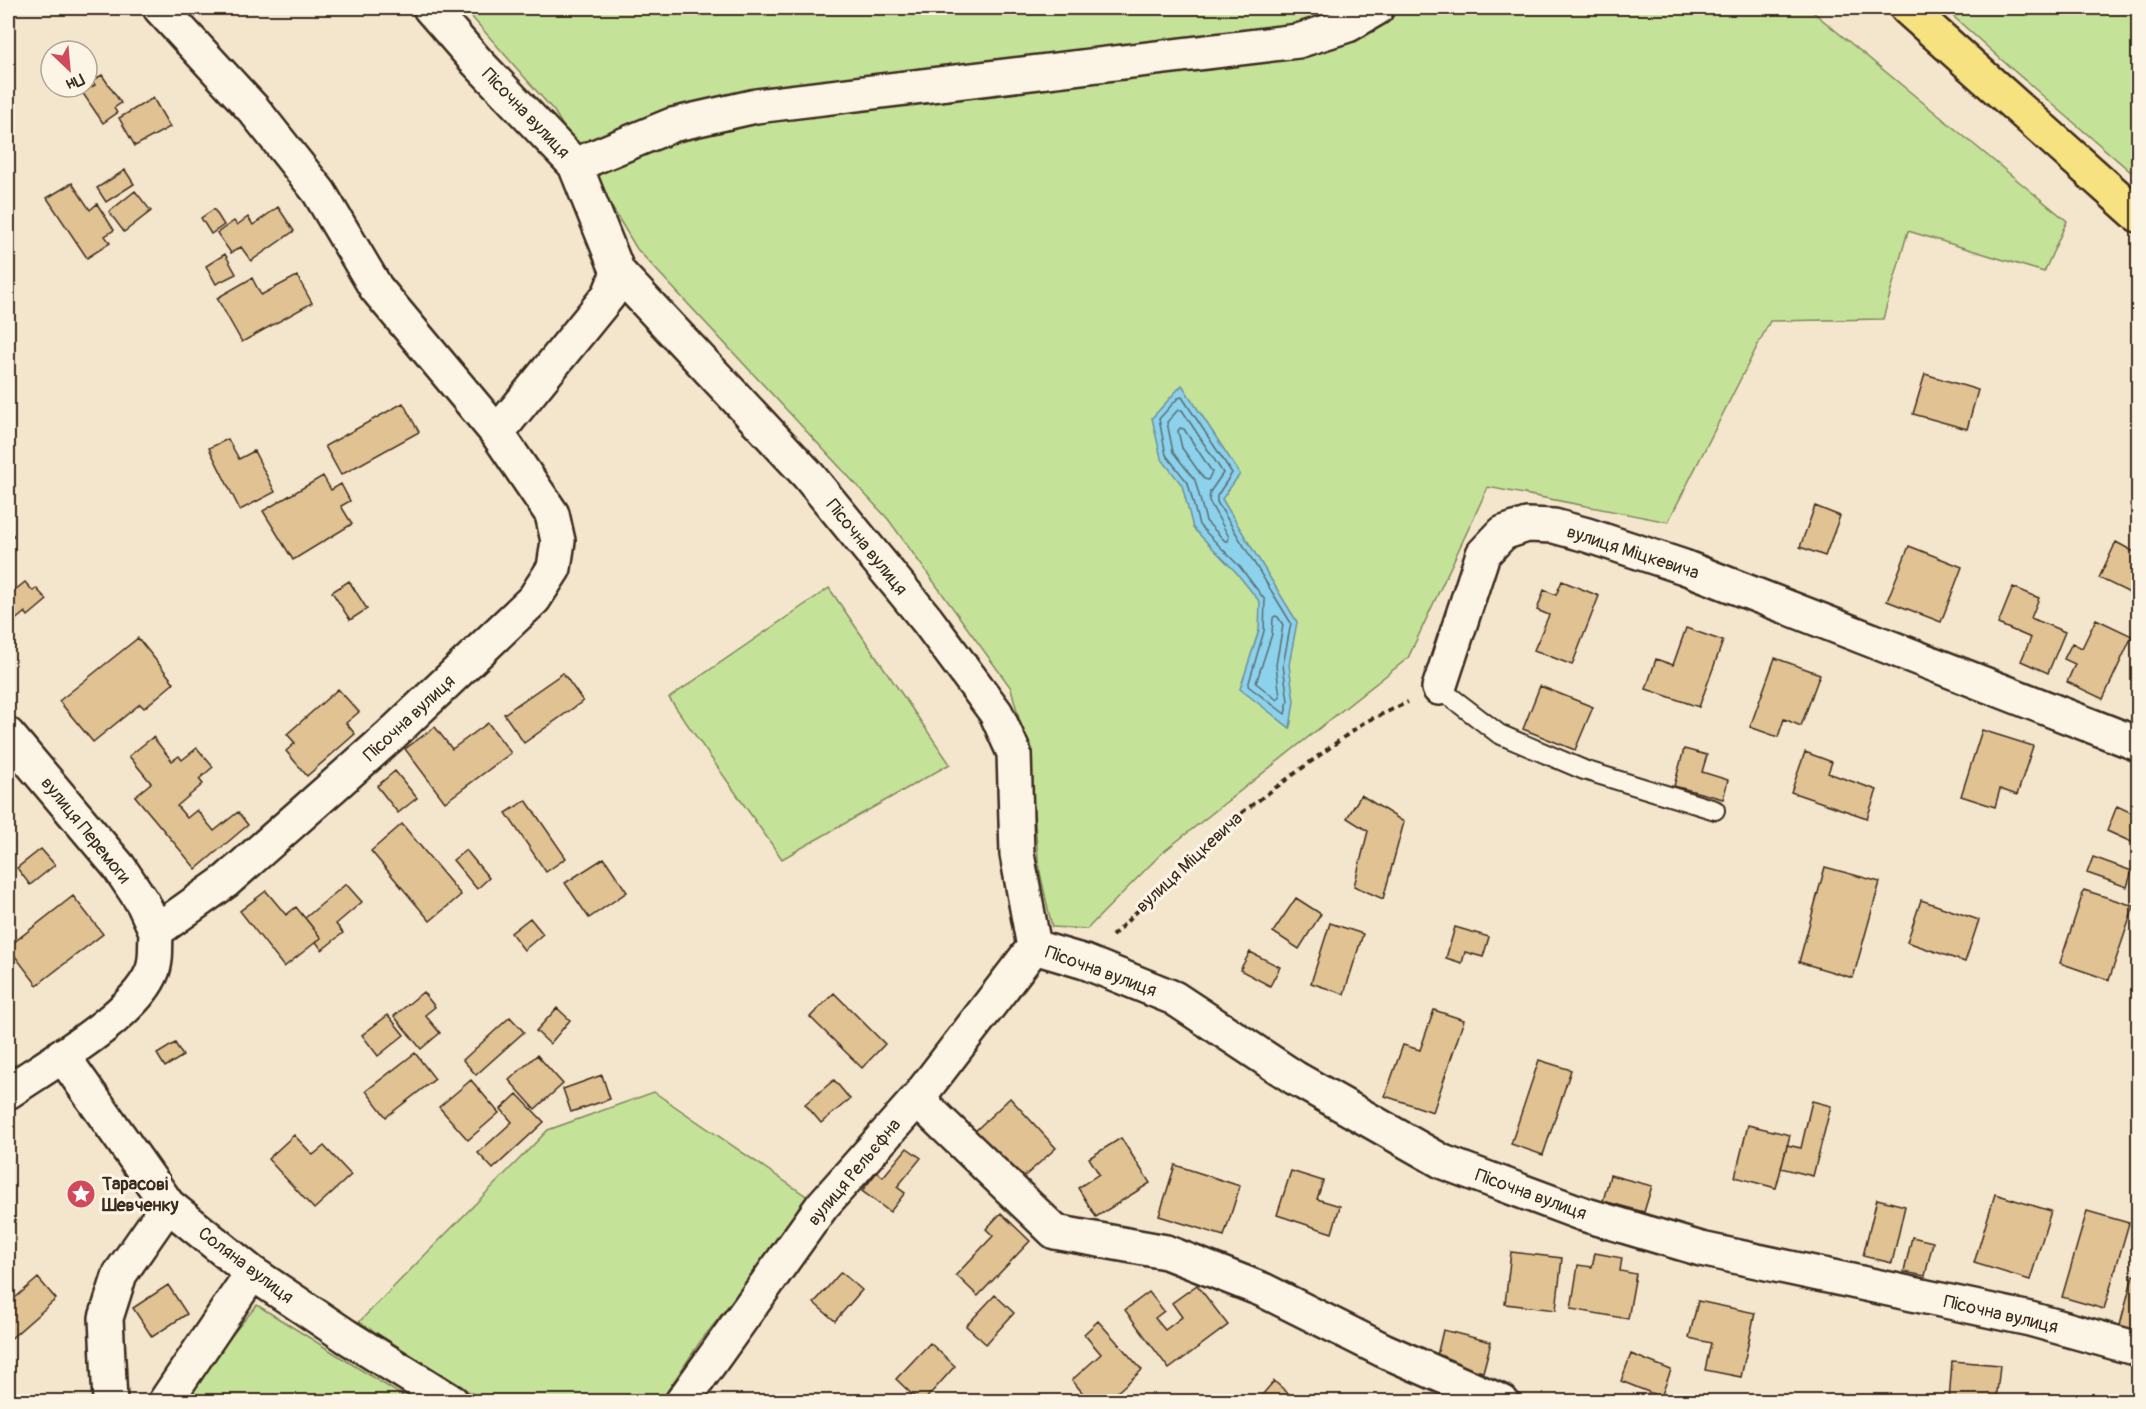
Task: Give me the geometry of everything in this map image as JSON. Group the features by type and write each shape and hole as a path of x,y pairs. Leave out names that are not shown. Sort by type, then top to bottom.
{"highway":[{"path":"1907,8 2139,215"}],"street":[{"name":"Пісочна вулиця","path":"156,931 226,882 390,736 534,600 554,568 558,541 552,514 497,433 376,288 319,192 269,128 160,8"},
{"name":"Пісочна вулиця","path":"430,8 477,62 575,165 618,272 808,475 927,620 996,713 1014,753 1017,854 1034,947 1085,962 1174,998 1295,1078 1443,1162 1572,1210 1701,1249 2030,1319 2139,1349"},
{"path":"575,165 672,125 756,106 1298,41 1348,25 1377,8"},
{"path":"497,433 609,295 618,272"},
{"name":"вулиця Міцкевича","path":"1438,687 1483,554 1503,533 1527,525 1554,526 1684,567 2139,744"},
{"name":"вулиця Перемоги","path":"8,735 118,867 143,903 156,931"},
{"path":"8,1092 115,1018 137,996 153,971 156,931"},
{"name":"вулиця Рельєфна","path":"682,1401 822,1206 917,1099 1034,947"},
{"name":"Соляна вулиця","path":"62,1055 168,1205 252,1273 346,1336 452,1401"},
{"path":"917,1099 1054,1233 1166,1252 1263,1290 1383,1350 1502,1401"},
{"path":"110,1401 106,1318 120,1274 168,1205"},
{"path":"165,1401 252,1273"}],"lane":[{"path":"1438,687 1499,734 1584,770 1715,810"}],"path":[{"name":"вулиця Міцкевича","path":"1085,962 1225,825 1363,723 1438,687"}],"green space":[{"path":"464,8 1808,8 2067,221 2044,272 1908,231 1883,319 1770,321 1668,522 1488,487 1408,658 1162,853 1087,929 1052,927 1039,868 1029,757 1011,688 888,519 637,249 554,111"},
{"path":"1944,8 2138,8 2138,178 2013,70"},
{"path":"829,588 950,764 782,859 669,698"},
{"path":"654,1092 812,1200 700,1342 661,1401 484,1401 359,1322 548,1130"},
{"path":"257,1305 411,1401 176,1402"}],"water":[{"path":"1182,385 1240,474 1222,499 1297,622 1289,665 1294,701 1290,728 1240,689 1259,630 1260,602 1235,571 1193,528 1182,485 1161,458 1152,418"}],"building":[{"path":"102,75 121,103 114,108 117,113 103,123 87,99 99,99 99,77"},
{"path":"153,98 170,127 135,146 119,118"},
{"path":"125,170 134,184 106,202 97,188"},
{"path":"72,183 90,210 97,204 114,230 105,236 110,243 87,258 47,198"},
{"path":"135,191 151,211 124,232 109,212"},
{"path":"278,207 294,231 251,261 241,247 231,253 217,233 234,221 237,225 248,217 253,225"},
{"path":"214,209 224,225 211,234 201,218"},
{"path":"225,254 236,274 216,284 206,266"},
{"path":"297,276 312,303 242,342 217,298 252,278 261,295"},
{"path":"1925,374 1978,390 1967,429 1913,414"},
{"path":"403,403 419,432 341,475 325,446"},
{"path":"228,439 239,459 254,451 275,492 240,510 209,448"},
{"path":"323,476 331,490 341,484 350,501 341,506 352,524 293,560 263,511"},
{"path":"1815,506 1840,516 1825,556 1800,547"},
{"path":"8,529 14,536 8,541"},
{"path":"2116,542 2138,554 2138,597 2099,578"},
{"path":"1909,546 1962,567 1941,622 1887,601"},
{"path":"349,581 367,609 350,620 332,592"},
{"path":"1562,581 1599,596 1572,665 1534,650 1549,615 1537,610 1544,590 1556,595"},
{"path":"8,582 15,590 25,582 33,591 36,588 47,600 28,616 25,612 8,626"},
{"path":"2013,587 2039,598 2031,618 2065,632 2048,673 2021,661 2031,638 1998,624"},
{"path":"2096,619 2132,636 2103,699 2067,682 2075,664 2064,659 2072,643 2082,648"},
{"path":"1686,628 1723,641 1699,707 1646,689 1656,659 1673,665"},
{"path":"138,638 174,683 144,708 140,704 93,742 59,701"},
{"path":"1775,658 1820,674 1801,726 1784,719 1778,737 1750,727"},
{"path":"563,673 583,701 524,743 504,714"},
{"path":"1540,686 1593,707 1575,750 1523,729"},
{"path":"338,689 359,712 346,723 355,734 307,776 286,751 295,743 287,734"},
{"path":"488,723 511,753 445,802 405,749 435,727 452,749"},
{"path":"1982,730 2033,746 2017,795 2000,789 1995,807 1961,796"},
{"path":"153,737 172,761 179,756 182,760 197,748 213,767 199,779 203,784 177,806 187,818 197,810 214,831 238,812 248,825 196,869 135,796 151,783 129,756"},
{"path":"1684,749 1707,755 1702,772 1728,780 1723,799 1674,786"},
{"path":"1805,752 1832,762 1828,773 1877,790 1867,818 1791,792"},
{"path":"395,771 417,798 398,813 377,786"},
{"path":"1361,795 1404,822 1383,899 1354,886 1368,831 1347,818"},
{"path":"526,800 566,858 546,872 506,813"},
{"path":"2138,804 2138,845 2107,831 2117,806 2134,814"},
{"path":"402,824 461,895 430,921 371,851"},
{"path":"41,849 55,865 30,885 17,868"},
{"path":"466,850 489,878 477,889 453,860"},
{"path":"2093,857 2132,871 2127,887 2087,873"},
{"path":"604,858 627,892 589,918 565,883"},
{"path":"1825,867 1880,882 1853,978 1799,962"},
{"path":"346,884 362,902 336,924 343,933 322,950 316,942 321,938 305,918"},
{"path":"2084,890 2134,906 2109,980 2060,963"},
{"path":"266,891 286,915 296,907 321,938 284,967 240,911"},
{"path":"73,896 103,934 37,985 8,947"},
{"path":"1296,898 1321,914 1299,949 1273,932"},
{"path":"1921,900 1979,920 1965,962 1907,942"},
{"path":"2138,917 2138,934 2134,932"},
{"path":"530,918 543,934 524,950 511,933"},
{"path":"1330,923 1363,934 1344,994 1311,983"},
{"path":"1455,927 1489,937 1483,957 1465,952 1462,963 1446,958"},
{"path":"1250,952 1280,967 1270,986 1240,970"},
{"path":"423,992 435,1007 425,1015 440,1033 421,1049 394,1016"},
{"path":"834,993 885,1044 862,1068 810,1017"},
{"path":"557,1008 570,1020 550,1044 536,1031"},
{"path":"1434,1010 1464,1020 1433,1112 1385,1096 1403,1045 1420,1050"},
{"path":"388,1015 404,1035 378,1056 362,1035"},
{"path":"510,1017 524,1032 476,1075 463,1060"},
{"path":"175,1043 183,1056 165,1067 157,1054"},
{"path":"415,1053 435,1079 386,1117 366,1091"},
{"path":"537,1055 563,1084 535,1109 509,1080"},
{"path":"1539,1060 1571,1070 1543,1155 1511,1144"},
{"path":"602,1075 610,1099 571,1112 563,1089"},
{"path":"471,1080 499,1113 468,1140 439,1107"},
{"path":"834,1080 850,1099 821,1123 805,1104"},
{"path":"517,1094 544,1122 493,1169 478,1153 512,1122 501,1109"},
{"path":"1010,1098 1056,1148 1016,1184 971,1135"},
{"path":"1812,1101 1831,1106 1813,1176 1781,1168 1787,1145 1801,1148"},
{"path":"1748,1125 1790,1135 1776,1188 1735,1177"},
{"path":"294,1135 313,1155 324,1146 351,1175 314,1209 268,1159"},
{"path":"1121,1138 1150,1183 1096,1217 1078,1188 1099,1174 1089,1158"},
{"path":"907,1148 921,1158 897,1187 905,1193 890,1212 862,1191 877,1172 883,1177"},
{"path":"1175,1165 1240,1186 1224,1236 1159,1216"},
{"path":"1291,1171 1323,1181 1317,1199 1340,1206 1332,1233 1277,1215"},
{"path":"1610,1175 1652,1186 1644,1212 1603,1201"},
{"path":"1995,1194 2051,1211 2030,1280 1974,1263"},
{"path":"1877,1199 1905,1206 1892,1263 1863,1256"},
{"path":"2087,1211 2129,1223 2104,1309 2062,1297"},
{"path":"1001,1213 1030,1241 978,1296 956,1275 993,1236 986,1229"},
{"path":"1912,1237 1933,1242 1925,1276 1904,1272"},
{"path":"1511,1252 1562,1258 1556,1310 1505,1304"},
{"path":"1595,1253 1622,1258 1620,1271 1636,1274 1628,1319 1571,1309 1578,1265 1592,1267"},
{"path":"841,1272 862,1290 835,1321 814,1303"},
{"path":"2133,1275 2138,1276 2138,1334 2119,1329"},
{"path":"38,1278 56,1299 8,1341 8,1304"},
{"path":"168,1285 187,1314 152,1337 133,1308"},
{"path":"1197,1285 1228,1325 1169,1369 1125,1310 1149,1292 1164,1311 1155,1318 1165,1330 1182,1317 1172,1303"},
{"path":"995,1295 1014,1313 986,1344 966,1326"},
{"path":"1698,1301 1755,1313 1741,1377 1705,1370 1711,1343 1689,1338"},
{"path":"1098,1321 1142,1370 1106,1402 1090,1402 1072,1380 1101,1354 1084,1334"},
{"path":"1443,1330 1491,1342 1483,1372 1436,1360"},
{"path":"930,1343 955,1366 923,1402 920,1402 896,1379"},
{"path":"1631,1354 1671,1370 1661,1397 1621,1381"},
{"path":"1952,1361 2000,1365 1996,1402 1949,1402"},
{"path":"1274,1381 1296,1400 1295,1402 1256,1402"}],"place":[{"name":"Тарасові Шевченку","path":"81,1194"}]}
